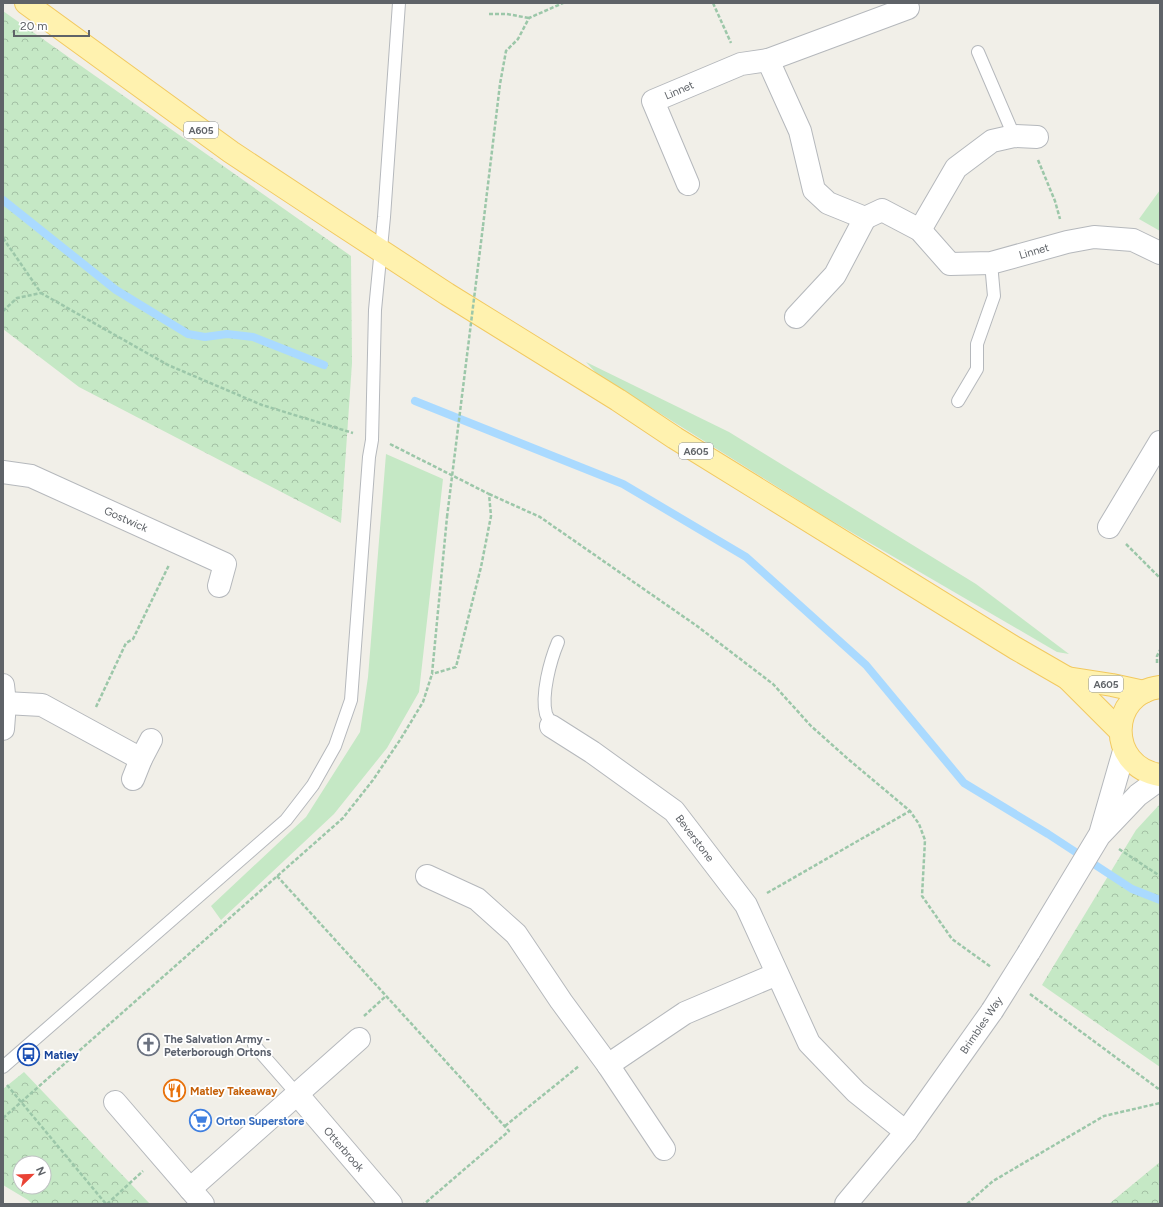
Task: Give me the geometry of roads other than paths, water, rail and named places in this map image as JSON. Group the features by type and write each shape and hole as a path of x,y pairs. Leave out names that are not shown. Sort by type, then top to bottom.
{"main road":[{"name":"A605","path":"26,3 231,152 380,250 618,400 682,443 1067,678 1122,741"},
{"name":"A605","path":"1067,678 1152,690"},
{"path":"1152,690 1134,699 1126,708 1122,719 1122,741 1133,762 1144,770 1160,775"}],"street":[{"name":"Linnet","path":"688,184 653,101 741,64 768,60 908,8 906,3"},
{"path":"768,60 800,131 814,190 828,203 865,218 835,275 796,316"},
{"path":"920,230 956,168 992,141 1027,136"},
{"name":"Linnet","path":"865,218 882,210 920,230 950,264 991,263 1094,236 1133,240 1160,253"},
{"path":"1109,527 1160,442"},
{"name":"Gostwick","path":"3,472 31,476 225,564 219,586"},
{"path":"3,729 4,694 42,705 141,759"},
{"name":"Beverstone","path":"552,726 592,752 674,811 746,906 809,1043 856,1092 906,1132"},
{"path":"133,779 151,740"},
{"name":"Brimbles Way","path":"1099,836 1122,741"},
{"name":"Brimbles Way","path":"846,1204 906,1132 992,1011 1099,836 1138,795 1160,779"},
{"path":"427,876 477,899 516,934 561,1001 603,1058 664,1149"},
{"path":"603,1058 685,1014 777,974"},
{"path":"115,1102 196,1196 297,1094 359,1039"},
{"name":"Otterbrook","path":"297,1094 391,1204"}],"lane":[{"path":"3,1066 286,820 313,786 335,746 351,700 369,457 372,440 375,310 384,217 399,3"},
{"path":"978,52 1027,136"},
{"path":"958,401 977,369 977,344 994,296 991,263"},
{"path":"552,726 546,714 545,700 548,673 558,642"},
{"path":"254,1045 297,1094"}],"waterway":[{"path":"3,200 116,290 188,334 205,337 227,334 253,337 324,365"},
{"path":"415,401 623,484 746,557 866,665 964,783 1048,834 1132,889 1160,900"}],"place":[{"name":"The Salvation Army - Peterborough Ortons","path":"149,1045"},
{"name":"Matley","path":"28,1055"},
{"name":"Matley Takeaway","path":"175,1091"},
{"name":"Orton Superstore","path":"200,1121"}]}
